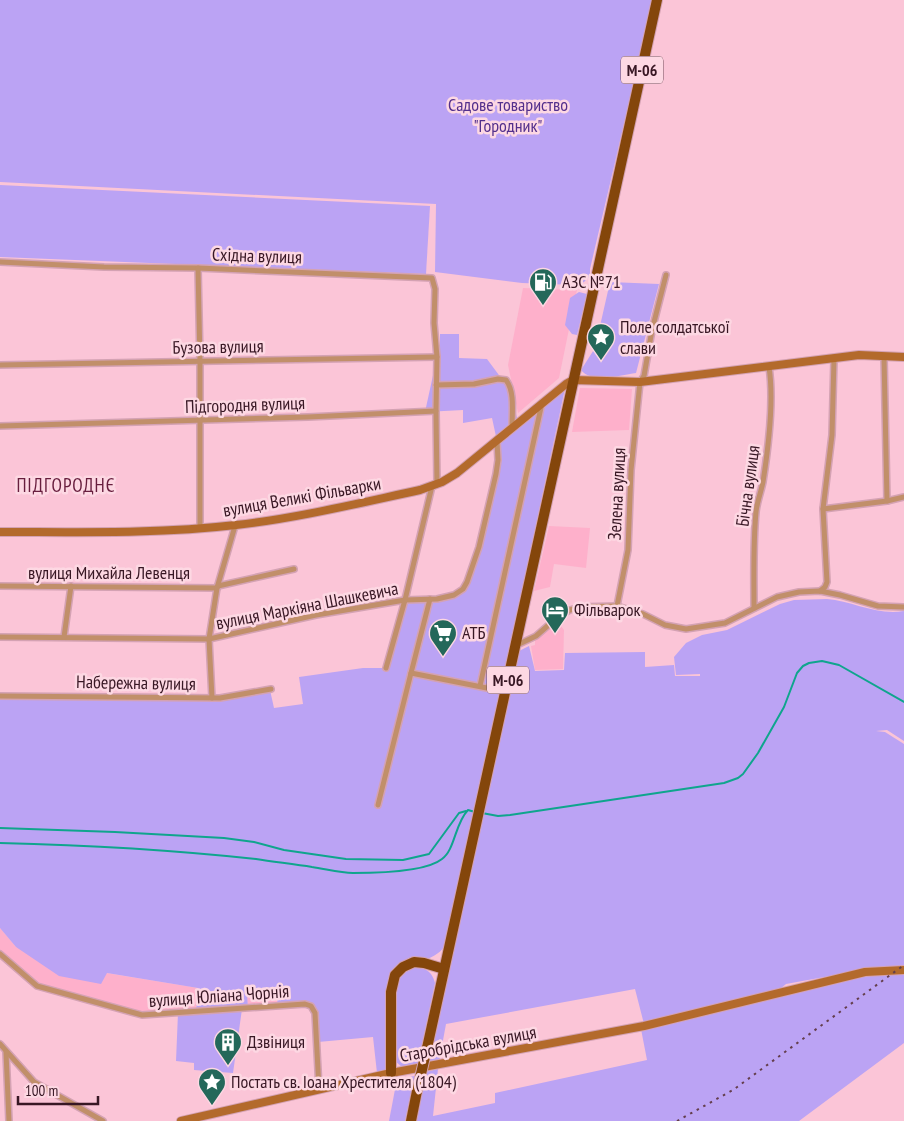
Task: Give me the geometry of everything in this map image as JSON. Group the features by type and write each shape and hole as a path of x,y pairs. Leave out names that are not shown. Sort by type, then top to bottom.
{"highway":[{"name":"М-06","path":"411,1121 656,0"},
{"path":"391,1074 391,992 395,975 403,967 414,962 444,969"}],"street":[{"name":"Східна вулиця","path":"0,262 432,278 435,289 434,323 438,357"},
{"path":"198,268 201,420 200,528"},
{"name":"Зелена вулиця","path":"617,606 628,550 631,470 640,382 644,376 652,330 666,275"},
{"path":"573,380 640,382 859,355 904,358"},
{"path":"386,668 434,485 438,357"},
{"name":"Бузова вулиця","path":"0,365 438,357"},
{"path":"884,357 884,430 887,501"},
{"path":"820,591 827,582 823,509 832,435 834,359"},
{"name":"Бічна вулиця","path":"754,608 756,510 763,483 768,438 771,378 769,367"},
{"path":"436,385 474,384 498,379 506,380 510,384 512,394 512,427"},
{"name":"вулиця Великі Фільварки","path":"0,532 154,532 236,526 287,518 434,485 457,473 573,380"},
{"path":"480,686 542,403"},
{"name":"Підгородня вулиця","path":"0,426 436,411"},
{"name":"вулиця Маркіяна Шашкевича","path":"0,637 209,639 316,614 405,600 447,598 463,589 468,582 496,474 498,460 497,440"},
{"path":"823,509 904,497"},
{"path":"212,698 209,639 218,587 236,526"},
{"name":"вулиця Михайла Левенця","path":"0,586 218,587 294,568"},
{"path":"64,637 71,586"},
{"path":"515,646 536,636 553,620 570,610 588,607 617,606 643,614 665,625 686,629 725,623 777,597 788,594 820,591 878,606 904,607"},
{"path":"378,806 430,599"},
{"path":"411,673 506,692"},
{"name":"Набережна вулиця","path":"0,696 212,698 230,697 271,689"},
{"name":"вулиця Юліана Чорнія","path":"0,954 37,986 142,1015 305,1004 311,1006 314,1012 319,1090"},
{"name":"Старобрідська вулиця","path":"180,1121 391,1074 644,1026 865,972 904,970"},
{"path":"0,1044 34,1082 103,1121"},
{"path":"6,1051 8,1121"}],"shaded area":[{"path":"523,288 577,290 559,378 518,413 508,365"},
{"path":"580,388 632,389 629,430 572,432"},
{"path":"549,526 590,528 586,568 554,564 550,587 534,591"},
{"path":"555,618 564,630 563,669 535,670 531,646 535,645 535,640"},
{"path":"0,928 16,947 106,973 198,988 196,1011 142,1015 37,986 0,954"},
{"path":"276,992 278,1006 248,1008 247,993"}],"green space":[{"name":"Садове товариство \"Городник\"","path":"0,0 653,0 590,269 590,276 584,282 576,285 522,283 435,272 436,204 0,182"},
{"path":"0,185 430,206 426,274 0,257"},
{"path":"610,282 659,284 636,373 607,378 592,377 581,370 595,348"},
{"path":"579,292 587,294 577,335 572,334 565,325 570,298"},
{"path":"440,334 459,334 459,358 487,359 510,390 518,422 566,384 444,947 440,952 429,958 398,967 386,1071 377,1073 373,1037 318,1042 311,1006 278,1006 276,992 247,994 248,1008 242,1009 233,1073 194,1070 194,1063 176,1061 178,1013 196,1012 198,988 107,973 101,984 59,976 16,947 0,928 0,698 212,701 270,690 274,708 303,704 299,677 363,668 386,668 405,600 454,595 467,582 496,474 497,441 492,418 463,423 463,410 425,412 437,357 440,357"},
{"path":"827,599 885,612 904,611 904,741 887,730 876,731 885,732 904,744 904,1043 799,1121 414,1121 425,1072 438,1069 433,1116 495,1103 495,1093 647,1060 641,1029 644,1024 635,989 446,1024 439,1062 426,1064 519,651 529,646 535,671 564,670 565,653 645,652 645,667 674,665 675,676 700,676 700,674 676,675 674,657 686,643 702,635 727,630 780,604 794,600","holes":["841,974 816,988 769,998 786,984"]},
{"path":"410,967 426,970 435,983 418,1064 402,1067 395,1061 394,992 398,977"},
{"path":"415,1076 405,1121 389,1121 397,1079"}],"waterway":[{"path":"482,813 498,816 510,815 724,783 738,778 758,753 784,707 797,673 803,666 809,663 822,661 839,665 904,702"},
{"path":"0,843 160,851 256,859 348,873 387,872 424,867 442,859 450,849 464,815 468,810 475,812"},
{"path":"0,828 224,838 254,842 284,850 346,859 403,860 429,854 459,813 466,811"}],"railway":[{"path":"677,1121 733,1090 904,965"}],"place":[{"name":"АЗС №71","path":"543,306"},
{"name":"Поле солдатської слави","path":"601,361"},
{"name":"Фільварок","path":"555,634"},
{"name":"АТБ","path":"443,657"},
{"name":"Дзвіниця","path":"228,1066"},
{"name":"Постать св. Іоана Хрестителя (1804)","path":"212,1106"}],"district":[{"name":"ПІДГОРОДНЄ","path":"66,485"}]}
